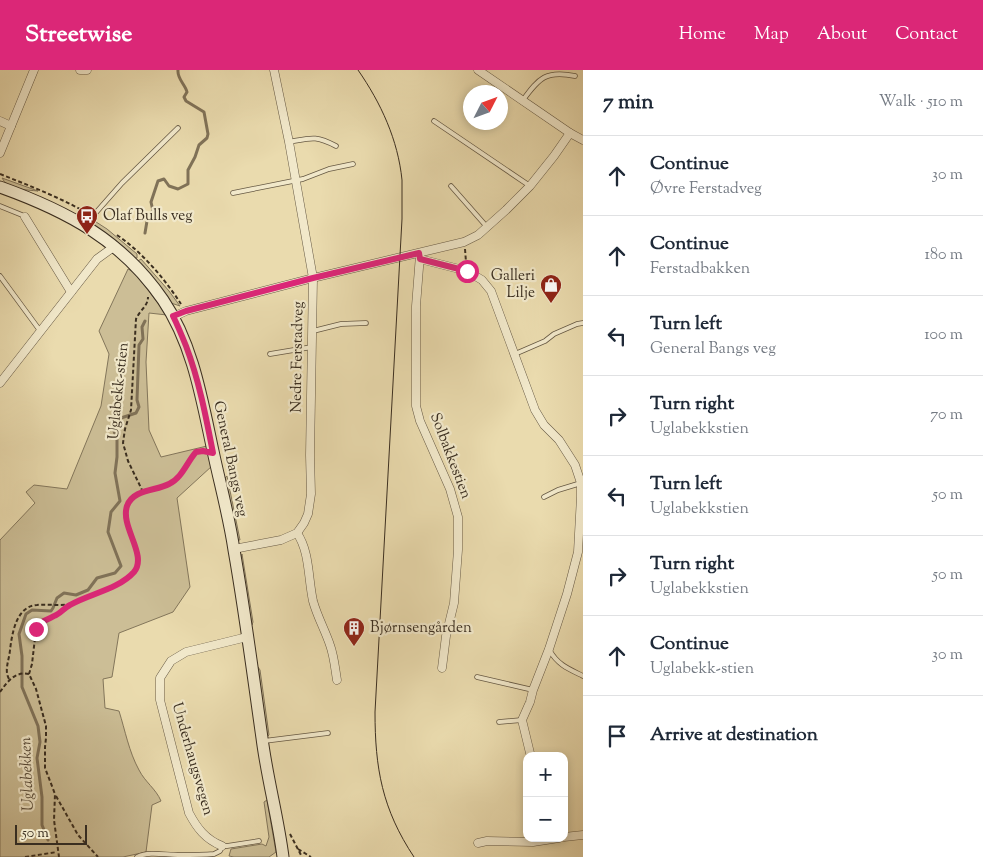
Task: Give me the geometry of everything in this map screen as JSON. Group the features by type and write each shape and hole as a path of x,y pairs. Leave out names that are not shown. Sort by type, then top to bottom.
{"street":[{"path":"0,154 34,70"},
{"path":"80,70 86,70"},
{"name":"Nedre Ferstadveg","path":"274,70 313,278 311,494 308,514 297,533"},
{"path":"478,70 583,140"},
{"path":"0,121 11,126"},
{"path":"173,316 313,278 420,256 464,242 478,235 530,186 570,133"},
{"name":"General Bangs veg","path":"0,187 65,214 88,221 134,264 150,282 173,316 186,345 204,406 234,549 262,742 288,854"},
{"path":"25,218 71,292"},
{"path":"0,383 97,259 115,246"},
{"path":"420,256 467,271 482,280 491,291 535,410 544,425 559,440 575,465 581,483 581,553 549,649 522,720 530,752"},
{"name":"Solbakkestien","path":"420,256 416,306 416,406 420,421 450,489 458,517 458,550 454,603 446,636 442,668"},
{"path":"234,549 281,540 297,533 302,540 313,600 331,646 337,680"},
{"name":"Underhaugsvegen","path":"222,846 212,842 204,835 196,826 189,812 160,700 160,678 171,661 186,652 247,637"},
{"path":"568,837 583,835"},
{"path":"478,843 523,842"}],"lane":[{"path":"523,100 532,87 550,73 557,71 575,76"},
{"path":"434,121 530,186"},
{"path":"88,221 122,183 178,128"},
{"path":"289,142 316,138 323,139 336,146"},
{"path":"233,193 303,179 329,169 353,164"},
{"path":"451,186 487,227"},
{"path":"0,206 25,218"},
{"path":"0,276 41,332"},
{"path":"313,331 341,324 366,323"},
{"path":"513,354 545,341 554,334 583,323"},
{"path":"270,354 313,347"},
{"path":"544,497 558,490 581,483"},
{"path":"549,649 560,664 583,676"},
{"path":"477,677 533,690"},
{"path":"499,722 522,720"},
{"path":"262,742 328,733"},
{"path":"138,857 146,854 214,854 220,851 222,846 259,840"}],"path":[{"path":"0,174 70,204 88,221"},
{"path":"114,233 142,256 159,274 186,311"},
{"path":"464,242 467,271"},
{"name":"Uglabekk-stien","path":"143,492 128,461 123,443 131,410 136,318 147,303 148,293"},
{"path":"98,857 78,835 55,794 45,768 46,726 36,689 28,674 32,664 36,629 42,621 55,616 71,604 119,583 134,571 138,563 138,554 129,530 126,511 130,500 143,492 174,482 196,452 213,453"},
{"path":"9,680 6,672 12,634 17,621 31,606 71,604"},
{"path":"0,692 9,680 19,674 28,674"},
{"path":"55,794 54,820 59,857"},
{"path":"290,834 302,857"},
{"path":"288,854 298,849"},
{"path":"298,849 311,857"},
{"path":"25,857 57,852"}],"shaded area":[{"path":"2,178 38,191 12,187 4,182"},
{"path":"93,220 137,254 137,258 92,225"},
{"path":"141,259 180,306 171,303 139,263 138,261"},
{"path":"128,269 134,272 167,315 149,313 146,362 149,430 161,457 207,446 212,466 177,498 190,587 173,612 119,633 112,677 103,679 105,708 119,711 130,748 141,774 161,801 152,805 146,852 123,857 0,857 0,540 35,503 26,492 34,485 67,489 101,406 109,354 99,331"},
{"path":"227,476 240,540 238,540 224,479"},
{"path":"242,554 253,622 252,625 240,560"},
{"path":"258,667 260,670 268,736 267,736"},
{"path":"267,800 276,852 269,857 229,856 231,849 262,844 266,846 269,837 264,802"}],"waterway":[{"name":"Uglabekken","path":"145,233 148,215 153,211 151,202 158,181 164,179 169,186 178,189 188,184 188,170 199,145 207,138 208,134 204,112 186,101 184,97 187,92 178,70"},
{"name":"Uglabekken","path":"48,840 42,825 42,797 37,758 40,742 38,726 22,687 22,656 19,634 26,614 32,610 51,611 57,598 64,593 76,595 88,590 97,578 115,573 121,566 108,532 111,512 120,501 115,473 117,440 113,428 121,418 136,413 139,407 137,400 139,345 143,339 142,327 145,321"}],"tram line":[{"path":"358,70 374,95 387,122 397,151 402,180 402,219 375,732 382,788 394,822 414,857"}],"place":[{"name":"Olaf Bulls veg","path":"87,235"},
{"name":"Galleri Lilje","path":"551,304"},
{"name":"Bjørnsengården","path":"354,647"}],"route":[{"path":"36,629 42,621 55,616 71,604 106,590 126,579 138,565 138,554 126,518 126,511 130,500 143,492 174,482 197,451 213,453 204,406 186,345 173,316 313,278 419,253 420,259 467,271"}]}
